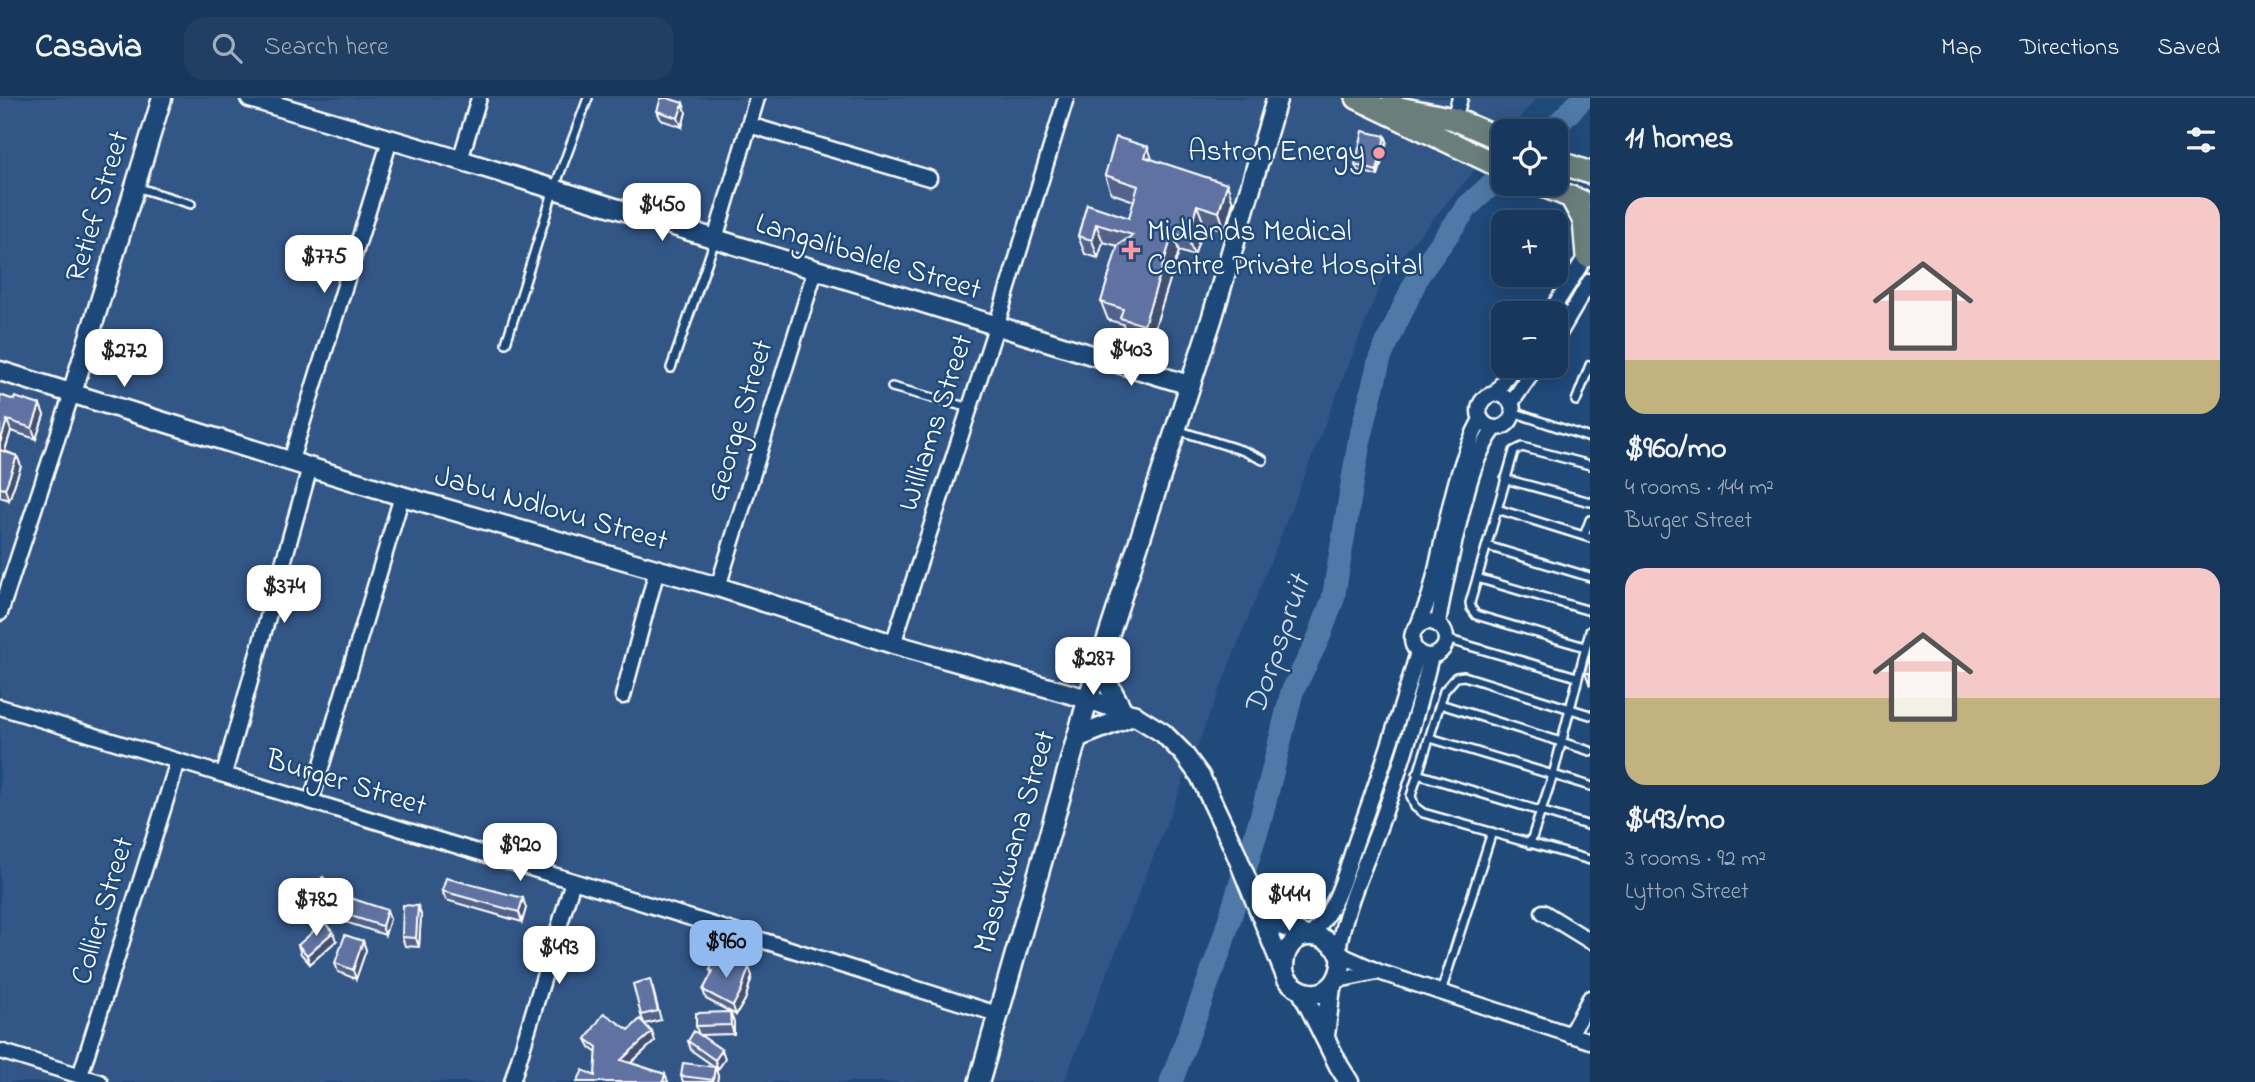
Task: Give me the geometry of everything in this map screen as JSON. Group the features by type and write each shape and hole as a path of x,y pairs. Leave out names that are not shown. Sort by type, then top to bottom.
{"main road":[{"name":"Masukwana Street","path":"979,1082 1088,699 1212,318 1277,98"},
{"path":"1362,100 1454,119 1491,135"},
{"path":"1362,100 1491,164"},
{"path":"1568,165 1590,173"},
{"path":"1580,200 1588,253"},
{"path":"1078,737 1128,713 1100,667"}],"street":[{"name":"Retief Street","path":"0,613 72,393 162,98"},
{"name":"Langalibalele Street","path":"250,98 460,160 1189,386"},
{"path":"460,160 479,98"},
{"path":"715,239 757,98"},
{"name":"Williams Street","path":"893,644 996,327 1066,98"},
{"path":"1454,119 1460,98"},
{"path":"750,125 929,178"},
{"path":"290,460 390,140"},
{"path":"1558,301 1588,253"},
{"name":"George Street","path":"718,587 814,271"},
{"path":"1568,319 1590,281"},
{"name":"Jabu Ndlovu Street","path":"0,371 402,496 718,587 893,644 1088,699 1128,713 1163,733 1184,753 1213,800 1284,969"},
{"path":"1505,378 1494,394 1484,398 1481,403 1479,414 1489,427 1507,424 1512,408 1530,378"},
{"path":"1494,394 1504,396 1512,408"},
{"path":"1424,654 1414,647 1412,636 1431,593 1465,454 1481,419"},
{"path":"1438,624 1468,485 1480,452 1495,428"},
{"path":"224,774 310,467"},
{"path":"311,801 402,496"},
{"path":"623,696 657,569"},
{"path":"1418,626 1428,622 1438,624 1443,628 1446,639 1444,648 1424,654"},
{"path":"1349,1082 1302,992 1287,979 1284,969 1286,952 1298,939 1308,936 1332,909 1424,654"},
{"path":"1325,1036 1334,983 1342,965 1340,953 1348,905 1383,817 1416,715 1424,654"},
{"name":"Burger Street","path":"0,707 573,881 997,1014"},
{"name":"Collier Street","path":"80,1076 178,761"},
{"path":"512,1082 573,881"},
{"path":"1258,907 1276,923 1308,936 1327,939 1340,953 1379,972 1590,1041"},
{"path":"1543,912 1590,941"},
{"path":"1302,992 1312,993 1334,983 1379,972"},
{"path":"1570,1035 1590,998"},
{"path":"0,1051 100,1082"}],"lane":[{"path":"506,343 554,189 588,98"},
{"path":"135,187 191,204"},
{"path":"671,368 715,239"},
{"path":"1576,401 1590,365"},
{"path":"892,387 970,408"},
{"path":"1512,408 1590,438"},
{"path":"1176,430 1244,451 1263,460"},
{"path":"1586,647 1476,615 1470,603 1505,479 1513,455 1519,447 1590,465"},
{"path":"1505,479 1590,502"},
{"path":"1497,509 1587,537 1590,520"},
{"path":"1487,546 1590,577"},
{"path":"1477,578 1590,611"},
{"path":"1530,844 1553,775 1590,631"},
{"path":"1446,639 1577,677"},
{"path":"1590,715 1464,676 1450,682 1440,704 1411,796 1415,807 1423,813 1590,860"},
{"path":"1440,704 1590,751"},
{"path":"1430,738 1590,786"},
{"path":"1417,774 1590,826"},
{"path":"1441,993 1492,832"}],"shaded area":[{"path":"0,98 1537,98 1519,119 1491,119 1491,151 1383,278 1064,1082 0,1082"}],"building":[{"path":"661,98 683,103 678,118 657,111"},
{"path":"1363,131 1385,136 1377,171 1355,165"},
{"path":"1116,137 1148,147 1145,157 1227,184 1219,212 1197,205 1188,238 1173,233 1144,325 1120,318 1123,309 1101,302 1118,245 1133,235 1096,224 1092,240 1078,236 1087,204 1129,218 1138,186 1105,175"},
{"path":"0,395 40,405 32,428 7,420 0,443"},
{"path":"0,450 17,456 5,489 0,488"},
{"path":"1590,655 1590,674 1585,672"},
{"path":"323,877 338,894 387,910 382,926 332,910 312,887"},
{"path":"446,878 523,898 519,912 442,891"},
{"path":"403,905 418,906 416,938 402,937"},
{"path":"324,922 333,932 307,955 298,945"},
{"path":"345,935 363,941 353,970 335,963"},
{"path":"715,956 749,967 733,1006 703,990 713,971 710,970"},
{"path":"650,979 658,1011 641,1015 633,984"},
{"path":"730,1012 731,1025 696,1026 696,1013"},
{"path":"604,1013 629,1030 640,1019 652,1032 621,1060 665,1074 663,1082 577,1082 583,1070 595,1076 597,1047 586,1039"},
{"path":"694,1031 722,1050 715,1060 688,1041"},
{"path":"683,1063 715,1067 713,1080 681,1076"}],"waterway":[{"name":"Dorpspruit","path":"1563,119 1583,98"},
{"name":"Dorpspruit","path":"1171,1082 1220,950 1262,814 1292,692 1319,637 1333,599 1359,443 1380,358 1419,274 1468,206 1491,185"}],"place":[{"name":"Astron Energy","path":"1379,153"},
{"name":"Midlands Medical Centre Private Hospital","path":"1131,250"}]}
